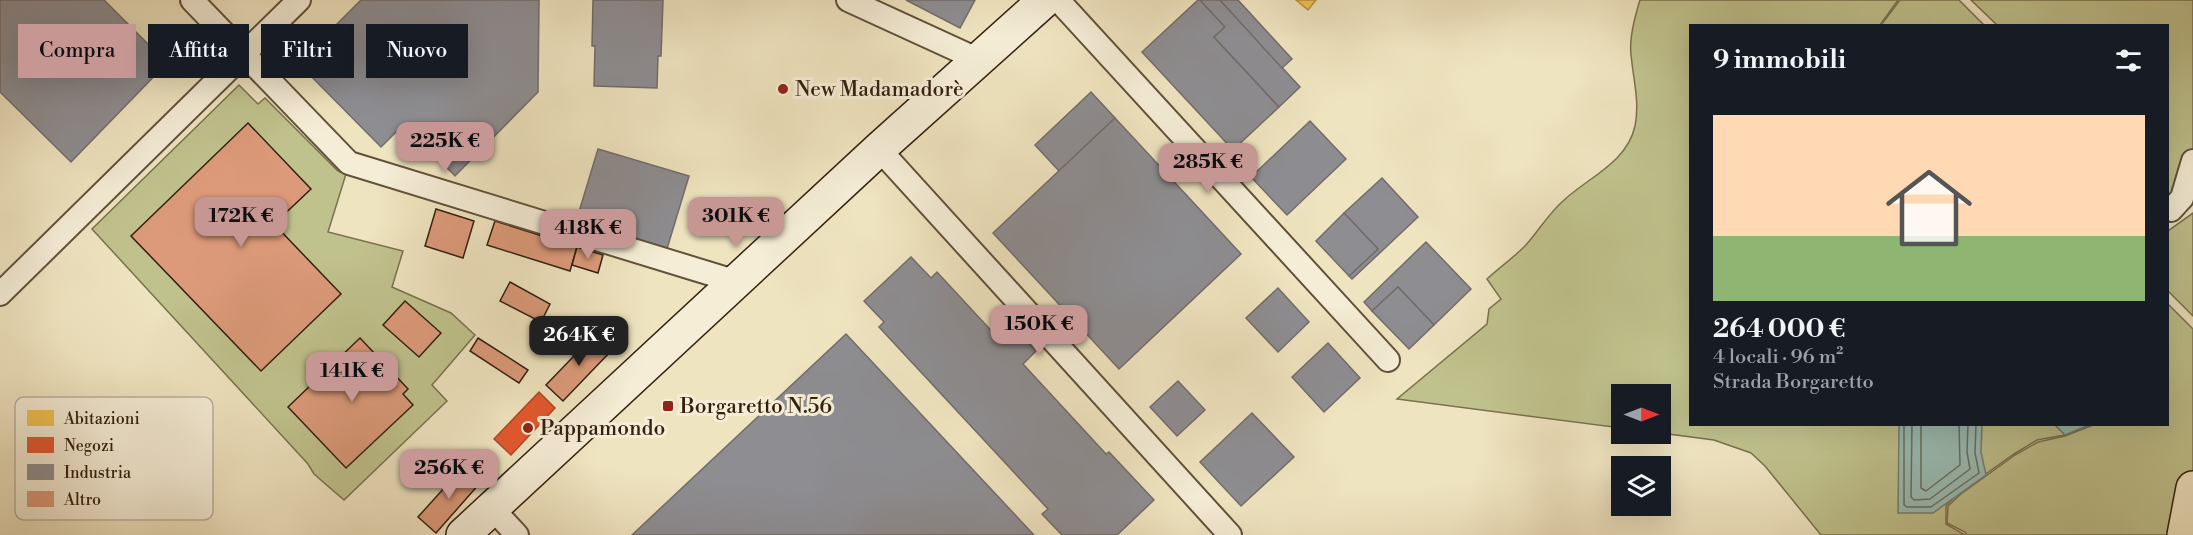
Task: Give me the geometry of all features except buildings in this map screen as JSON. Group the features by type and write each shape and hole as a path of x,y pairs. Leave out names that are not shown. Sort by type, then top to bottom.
{"main road":[{"path":"2184,535 2193,488"}],"street":[{"path":"192,0 216,24"},
{"path":"249,50 299,0"},
{"path":"849,0 979,60"},
{"path":"463,535 879,149 1045,0"},
{"path":"1058,0 1388,360"},
{"path":"249,58 333,150 349,163 737,282"},
{"path":"0,294 220,78"},
{"path":"879,149 1230,535"},
{"path":"2171,210 2182,198 2193,161"},
{"path":"491,507 517,535"}],"green space":[{"path":"1640,0 1898,0 1881,24 1689,24 1689,426 2087,426 2065,435 2037,440 1959,493 1946,506 1946,524 1965,535 1821,535 1765,466 1751,453 1714,440 1671,434 1671,384 1611,384 1611,427 1397,399 1487,324 1489,309 1501,299 1487,279 1525,246 1563,201 1605,169 1624,150 1631,139 1637,108 1631,41"},
{"path":"1900,0 1959,0 1983,24 1882,24"},
{"path":"1971,0 2193,0 2193,196 2182,207 2169,194 2169,24 1996,24"},
{"path":"239,85 258,104 265,98 338,171 346,174 328,232 403,251 392,287 451,313 475,335 432,385 447,401 344,500 314,474 308,464 92,229"},
{"path":"2193,213 2193,316 2169,292 2169,230"},
{"path":"2169,305 2193,329 2193,535 1967,535 1947,523 1948,506 1961,494 2015,455 2038,442 2065,436 2090,426 2169,426"}],"water":[{"path":"1899,426 1982,426 1981,452 1986,475 1933,513 1898,513"},
{"path":"2056,426 2087,426 2065,435"}],"place":[{"name":"New Madamadorè","path":"783,89"},
{"name":"Borgaretto N.56","path":"668,406"},
{"name":"Pappamondo","path":"528,428"}]}
